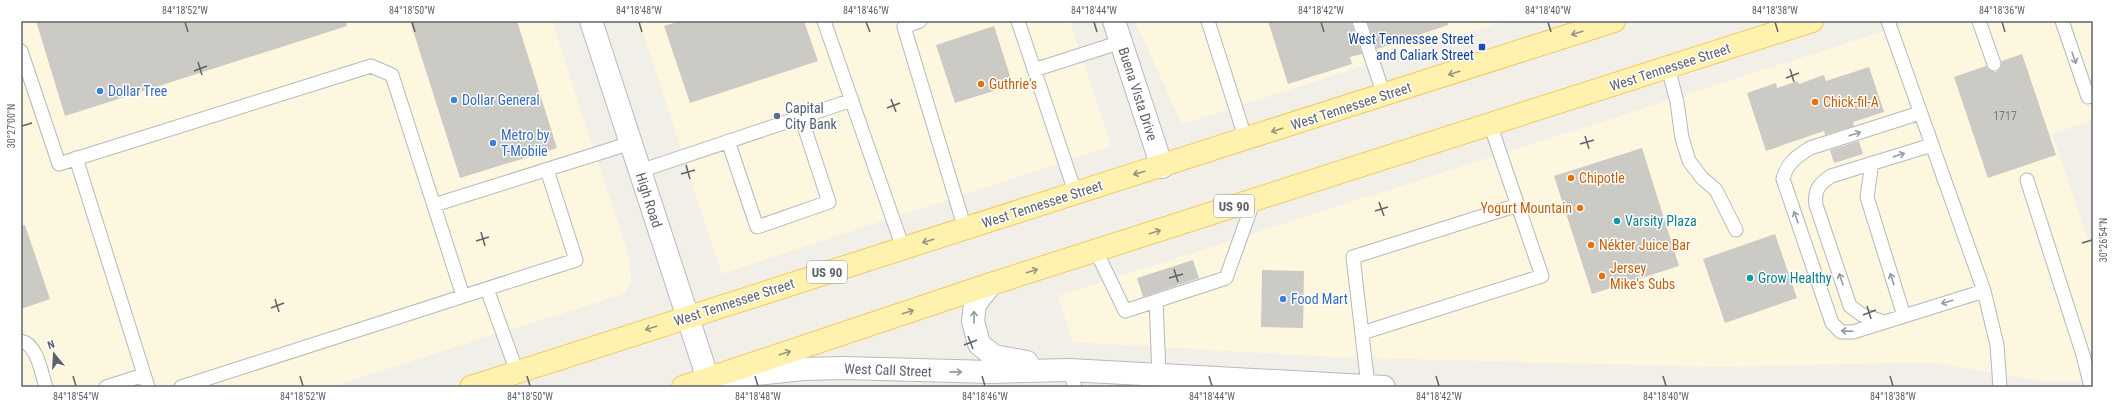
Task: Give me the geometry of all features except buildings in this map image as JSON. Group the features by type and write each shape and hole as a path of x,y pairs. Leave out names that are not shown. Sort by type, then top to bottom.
{"main road":[{"name":"West Tennessee Street","path":"683,387 709,383 991,284 1812,21"},
{"name":"West Tennessee Street","path":"471,387 1074,192 1162,167 1246,140 1606,22"}],"street":[{"name":"High Road","path":"591,21 709,383"},
{"name":"Buena Vista Drive","path":"1114,21 1162,167"},
{"name":"West Call Street","path":"991,284 975,304 973,321 979,344 994,356 1072,378"},
{"name":"West Call Street","path":"709,383 803,369 842,368 976,372 1072,378 1153,379 1376,387"}],"lane":[{"path":"824,21 903,248"},
{"path":"920,21 904,27 965,228"},
{"path":"1018,21 1074,192"},
{"path":"1208,21 1246,140"},
{"path":"1359,21 1384,95"},
{"path":"1888,21 1984,291 1998,345 2000,387"},
{"path":"1979,21 1994,64"},
{"path":"2062,21 2088,97 2093,96"},
{"path":"1034,70 1121,42"},
{"path":"21,50 59,164 371,66 392,75 463,296"},
{"path":"1668,67 1677,102 1682,138 1689,161 1702,178 1716,190 1736,230"},
{"path":"640,171 852,100"},
{"path":"1920,113 1810,148 1794,158 1786,169 1783,179 1832,323 1841,332 1853,332 1984,291"},
{"path":"728,141 758,227 829,202 801,117"},
{"path":"1362,333 1542,276 1490,124"},
{"path":"434,205 631,143"},
{"path":"1884,322 1862,315 1850,306 1816,205 1814,193 1822,182 1831,176 1932,145"},
{"path":"76,158 146,381 106,387"},
{"path":"1872,163 1867,197 1904,316"},
{"path":"181,387 198,384 576,260 547,170"},
{"path":"2027,180 2082,355 2090,387"},
{"path":"1096,251 1125,311 1156,301 1226,278 1254,200"},
{"path":"1376,387 1362,333 1353,257 1518,205"},
{"path":"487,289 516,372"},
{"path":"1153,379 1156,301"},
{"path":"21,341 25,342 34,351 46,387"}],"shaded area":[{"path":"21,21 552,21 627,251 631,282 623,294 330,387 21,387"},
{"path":"639,21 1070,21 1111,146 722,274"},
{"path":"1135,21 1504,21 1182,124"},
{"path":"1916,21 2093,21 2093,120 2052,134 2093,253 2093,382 2047,382 1932,362 1721,367 1334,357 1073,342 1058,296"}],"place":[{"name":"West Tennessee Street and Caliark Street","path":"1482,47"},
{"name":"Guthrie's","path":"981,84"},
{"name":"Dollar Tree","path":"100,91"},
{"name":"Dollar General","path":"454,100"},
{"name":"Chick-fil-A","path":"1815,102"},
{"name":"Capital City Bank","path":"777,116"},
{"name":"Metro by T-Mobile","path":"493,143"},
{"name":"Chipotle","path":"1571,178"},
{"name":"Yogurt Mountain","path":"1580,208"},
{"name":"Varsity Plaza","path":"1617,221"},
{"name":"Nékter Juice Bar","path":"1591,245"},
{"name":"Jersey Mike's Subs","path":"1602,276"},
{"name":"Grow Healthy","path":"1750,278"},
{"name":"Food Mart","path":"1283,299"}]}
